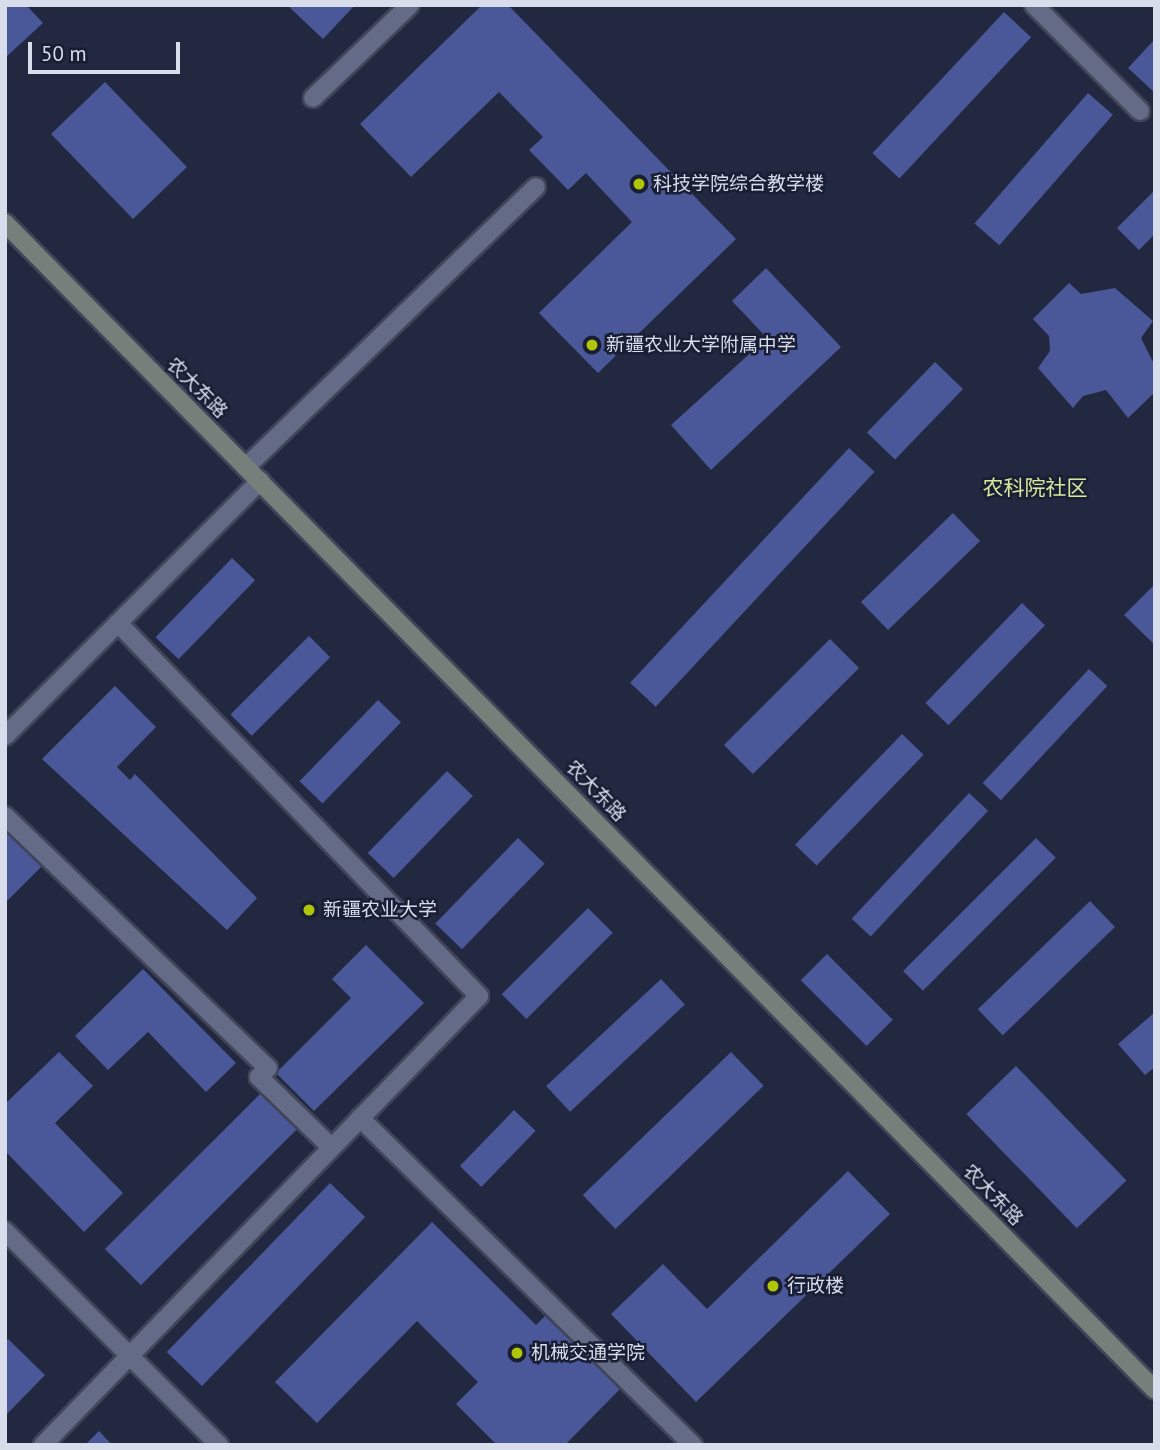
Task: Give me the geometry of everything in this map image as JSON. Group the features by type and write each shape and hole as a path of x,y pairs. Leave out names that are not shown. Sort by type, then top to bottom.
{"main road":[{"name":"农大东路","path":"5,223 1155,1390"}],"street":[{"path":"313,98 410,5"},
{"path":"1034,5 1140,111"},
{"path":"246,467 536,187"},
{"path":"5,736 260,481"},
{"path":"43,1445 479,996 118,623"},
{"path":"5,816 268,1068 259,1077 331,1147"},
{"path":"360,1118 694,1445"},
{"path":"5,1231 219,1445"}],"building":[{"path":"5,5 26,5 43,23 5,58"},
{"path":"287,5 355,5 323,39"},
{"name":"科技学院综合教学楼","path":"482,5 508,5 736,239 598,373 539,313 632,222 586,173 568,190 529,150 543,137 499,92 411,177 360,124"},
{"path":"1004,12 1031,37 899,178 872,153"},
{"path":"1155,39 1155,93 1128,68"},
{"path":"105,82 187,167 133,219 51,134"},
{"path":"1088,93 1113,115 999,245 975,224"},
{"path":"1155,190 1155,234 1139,250 1117,228"},
{"path":"766,268 841,347 711,470 671,425 767,338 732,301"},
{"path":"1069,283 1081,294 1115,288 1153,321 1141,338 1155,366 1155,392 1128,418 1106,390 1083,396 1073,408 1038,368 1050,351 1049,336 1033,319"},
{"path":"935,362 963,389 895,460 867,432"},
{"path":"849,448 875,472 656,707 630,683"},
{"path":"953,513 980,541 888,630 861,602"},
{"path":"232,558 255,580 179,659 156,637"},
{"path":"1155,584 1155,645 1124,615"},
{"path":"1022,603 1045,625 948,725 925,703"},
{"path":"309,636 330,657 252,736 231,714"},
{"path":"830,639 859,668 753,774 724,745"},
{"path":"1089,669 1107,686 1001,800 983,783"},
{"path":"115,686 156,727 117,767 130,780 135,774 257,898 227,930 42,759"},
{"path":"378,700 401,722 323,804 300,781"},
{"path":"902,734 924,755 817,866 795,845"},
{"path":"447,771 473,796 394,878 368,853"},
{"path":"969,793 988,811 871,937 852,919"},
{"path":"5,817 49,859 5,903"},
{"path":"518,838 545,864 462,949 435,924"},
{"path":"1036,838 1056,858 923,991 903,971"},
{"path":"1090,901 1115,927 1003,1035 978,1009"},
{"path":"588,908 613,933 526,1019 502,994"},
{"path":"366,945 424,1003 314,1111 276,1073 351,998 332,979"},
{"path":"827,954 893,1020 867,1046 801,980"},
{"path":"143,969 236,1063 206,1092 148,1032 108,1070 75,1036"},
{"path":"661,979 685,1005 570,1112 546,1086"},
{"path":"1155,1012 1155,1067 1145,1075 1118,1044"},
{"path":"59,1052 93,1086 55,1123 123,1193 84,1232 5,1151 5,1104"},
{"path":"731,1052 764,1086 615,1229 583,1195"},
{"path":"1016,1066 1126,1180 1077,1228 966,1114"},
{"path":"264,1090 300,1126 141,1285 105,1249"},
{"path":"514,1110 536,1131 481,1187 460,1166"},
{"name":"行政楼","path":"848,1171 890,1214 696,1402 611,1314 663,1264 707,1309"},
{"path":"330,1183 365,1217 202,1386 167,1352"},
{"name":"机械交通学院","path":"432,1222 536,1325 545,1316 620,1389 565,1445 497,1445 456,1404 478,1382 417,1321 317,1423 275,1382"},
{"path":"8,1339 45,1375 5,1416 5,1343"},
{"path":"99,1431 112,1445 85,1445"}],"place":[{"name":"科技学院综合教学楼","path":"639,184"},
{"name":"新疆农业大学附属中学","path":"592,345"},
{"name":"新疆农业大学","path":"309,910"},
{"name":"行政楼","path":"773,1286"},
{"name":"机械交通学院","path":"517,1353"}],"district":[{"name":"农科院社区","path":"1035,488"}]}
